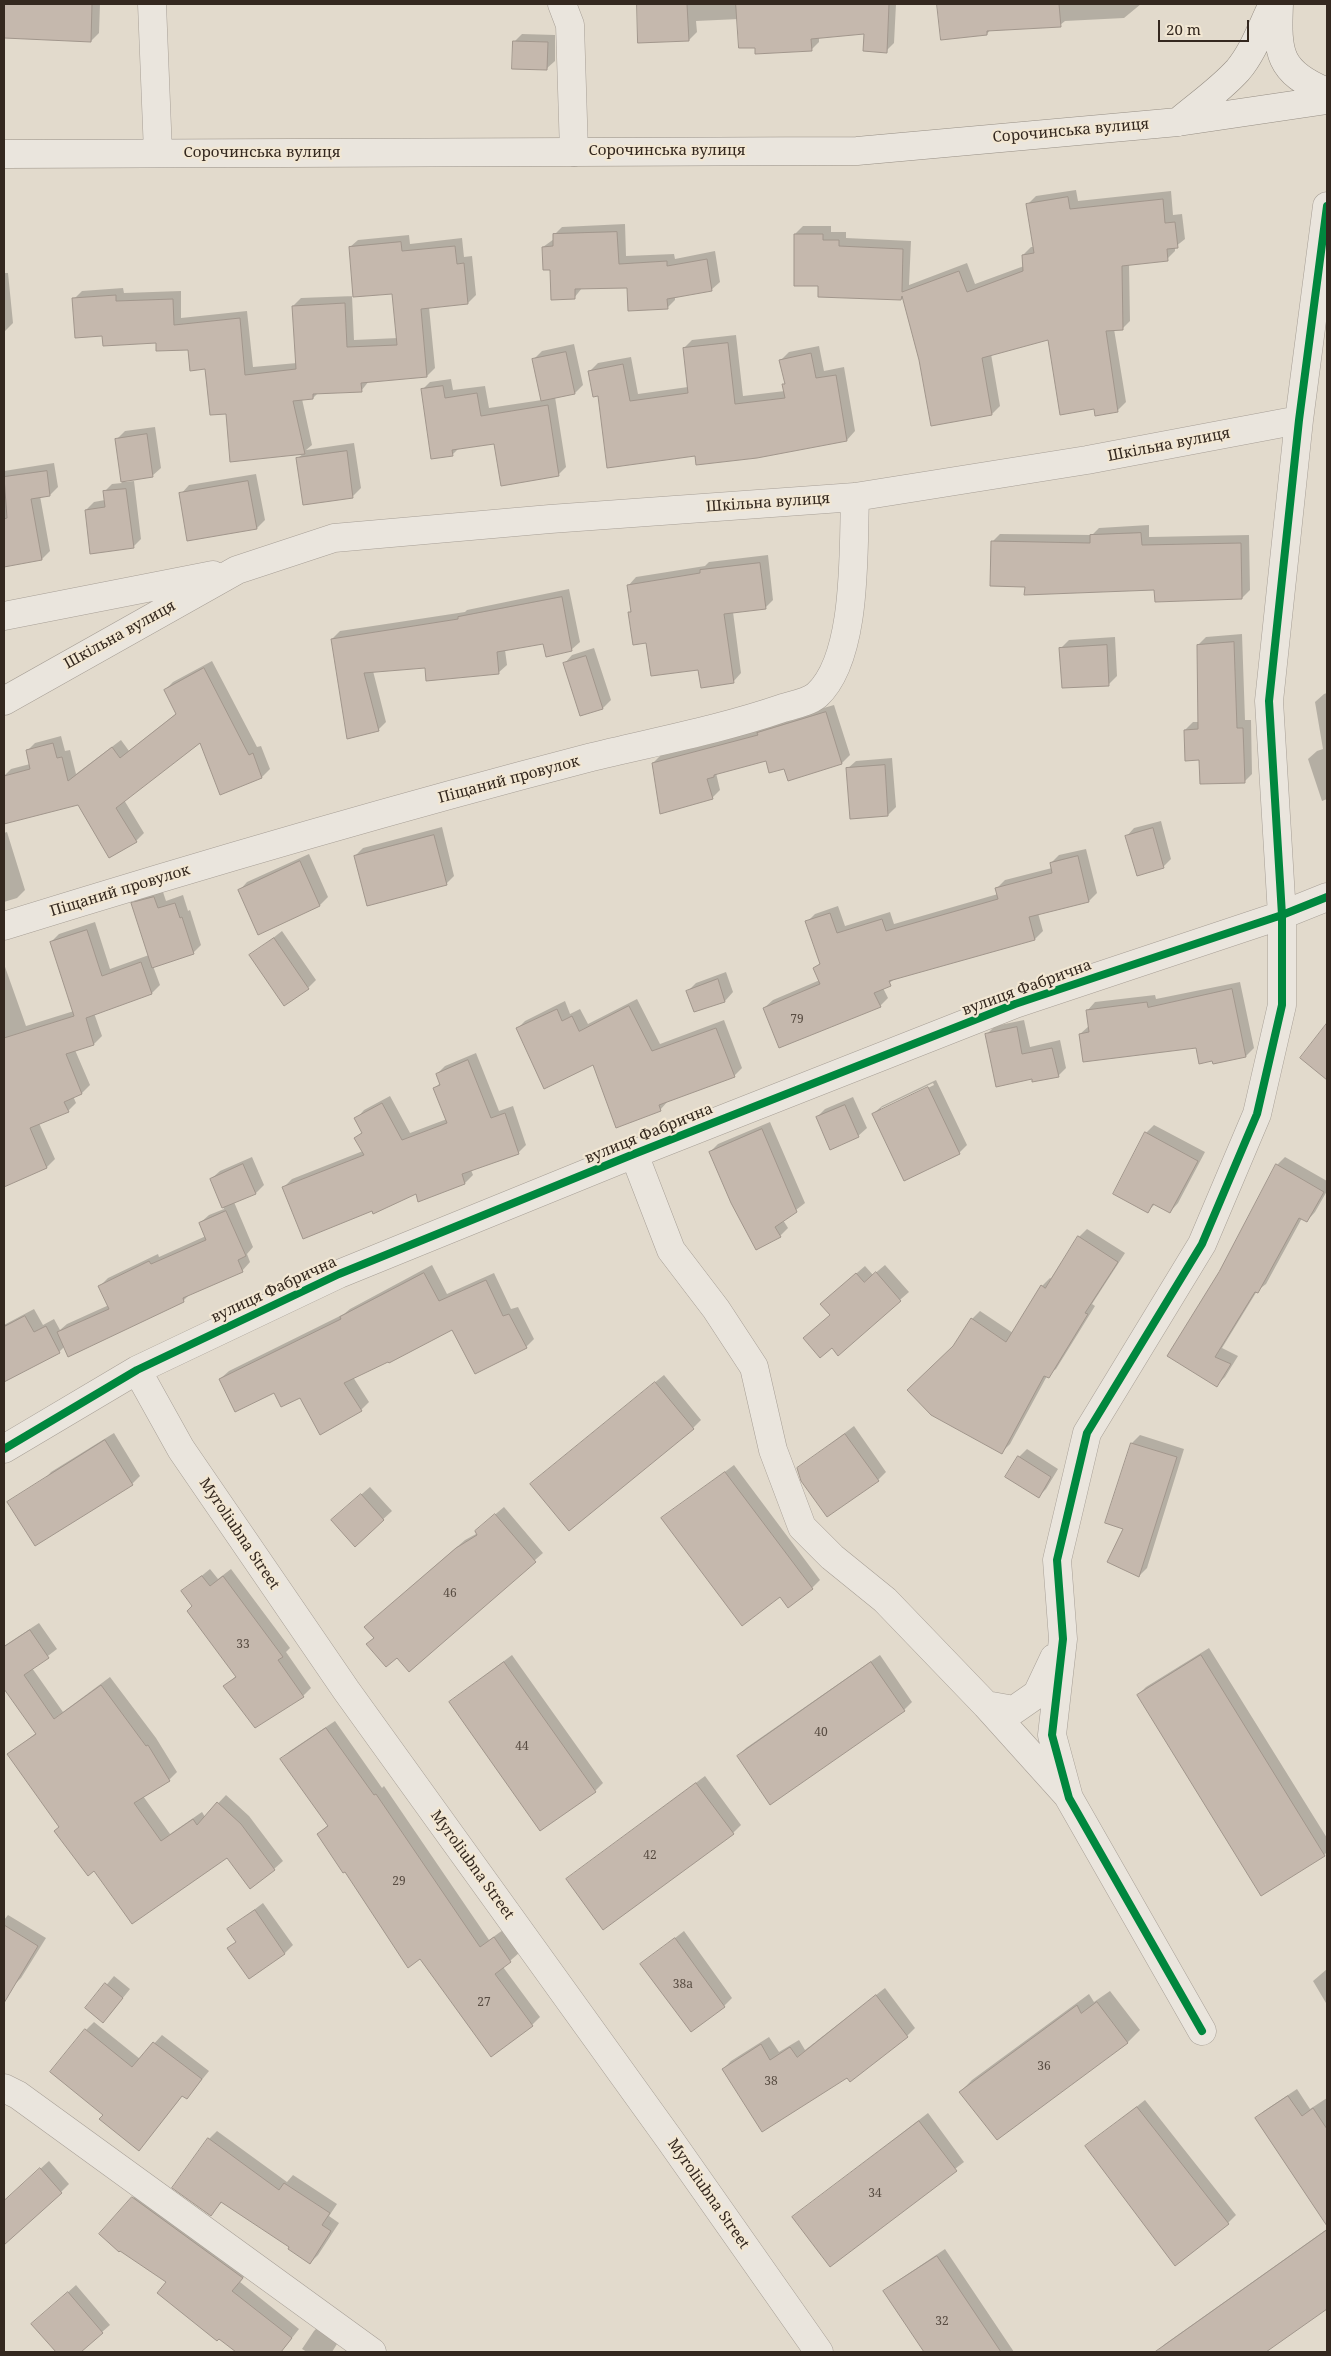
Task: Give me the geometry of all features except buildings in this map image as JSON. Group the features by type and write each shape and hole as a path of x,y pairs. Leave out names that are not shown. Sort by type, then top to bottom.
{"street":[{"path":"152,4 158,153"},
{"path":"562,4 570,25 574,152"},
{"path":"1178,122 1220,87 1238,69 1253,46 1273,4"},
{"path":"1278,4 1279,48 1286,65 1298,78 1327,92"},
{"name":"Сорочинська вулиця","path":"4,154 857,151 1178,122 1327,100"},
{"path":"1069,1798 1052,1735 1063,1639 1057,1560 1087,1433 1202,1244 1257,1114 1282,1005 1282,916 1269,701 1299,420 1327,206"},
{"name":"Шкільна вулиця","path":"4,616 237,570 334,538 854,497 1087,460 1299,420"},
{"name":"Піщаний провулок","path":"4,926 337,827 589,758 760,716 815,698 831,679 843,642 852,587 854,497"},
{"name":"Шкільна вулиця","path":"4,701 237,570"},
{"name":"вулиця Фабрична","path":"4,1449 137,1370 339,1274 634,1154 1015,1004 1282,916 1327,897"},
{"path":"634,1154 671,1250 716,1308 754,1367 773,1450 802,1527 832,1557 885,1600 986,1705 1069,1798 1202,2031"},
{"name":"Myroliubna Street","path":"137,1370 181,1449 346,1690 664,2132 819,2352"},
{"path":"986,1705 1014,1710 1037,1694 1063,1639"},
{"path":"4,2088 26,2101 358,2348"}],"cycle path":[{"path":"1202,2031 1069,1798 1052,1735 1063,1639 1057,1560 1087,1433 1202,1244 1257,1114 1282,1005 1282,915 1269,701 1299,420 1327,206"},
{"path":"4,1449 137,1370 339,1274 634,1154 1015,1004 1282,915 1327,897"}]}
